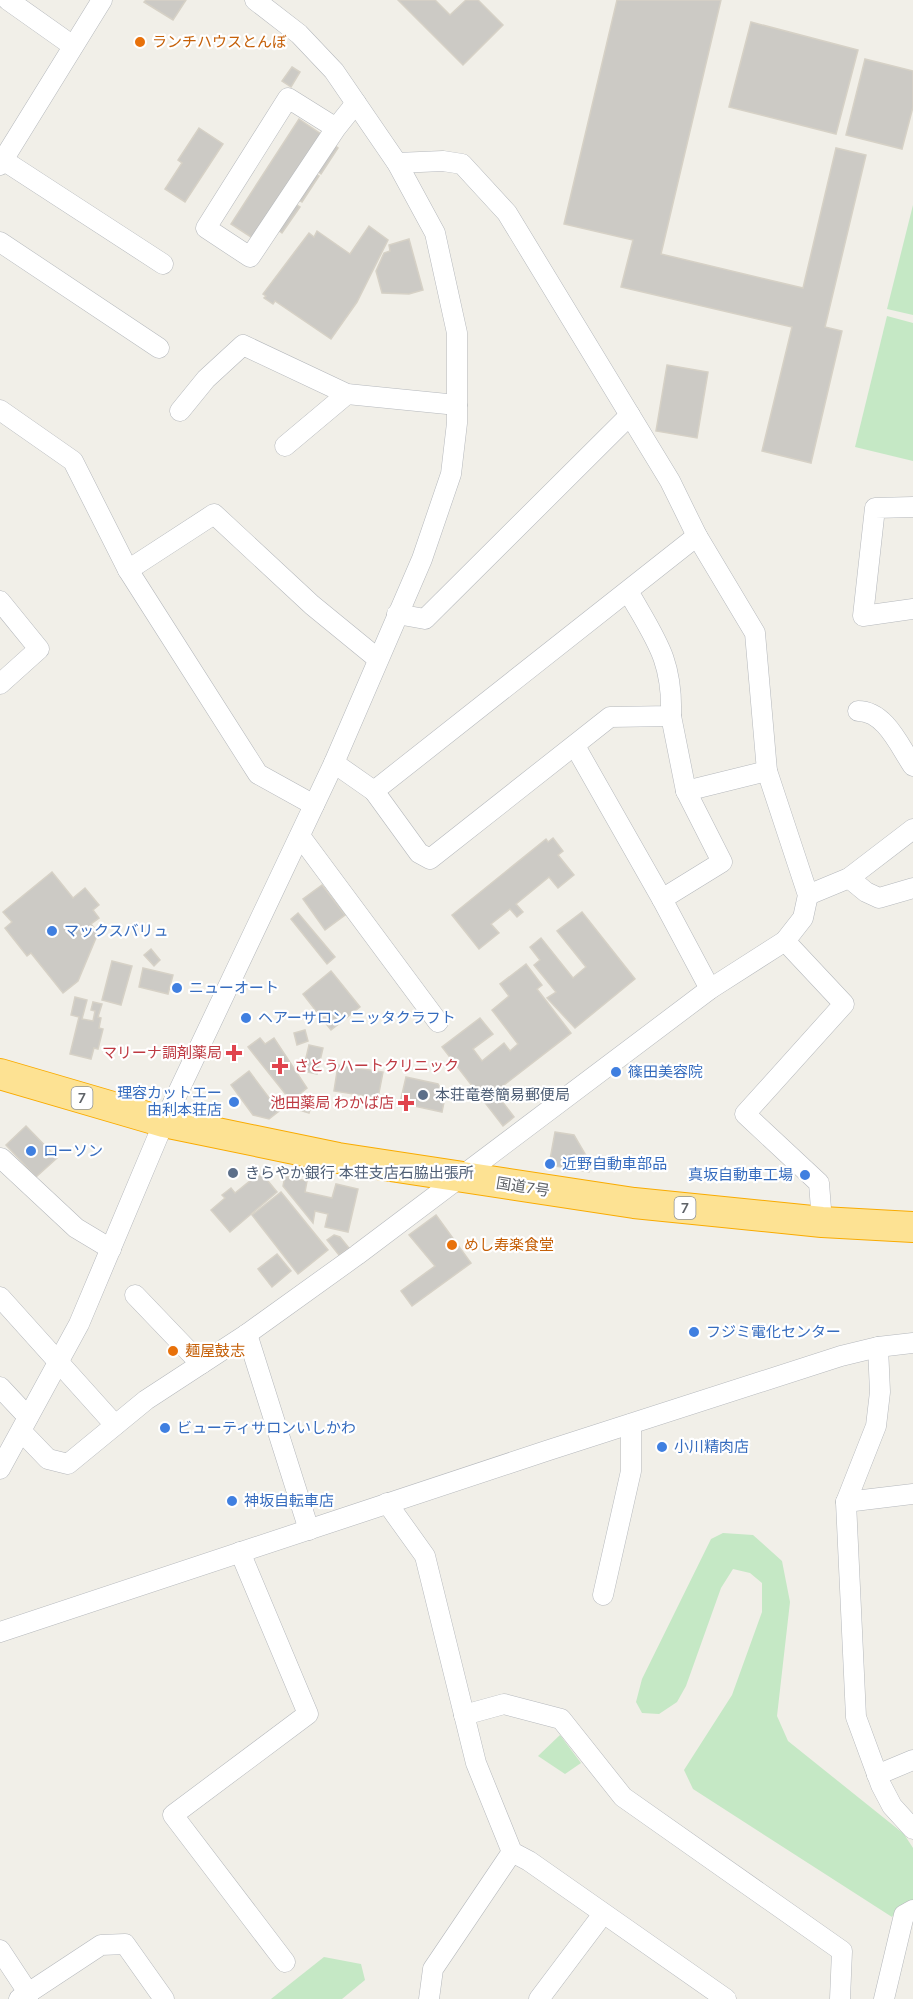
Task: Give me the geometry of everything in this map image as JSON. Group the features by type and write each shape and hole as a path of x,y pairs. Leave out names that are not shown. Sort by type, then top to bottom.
{"highway":[{"name":"国道7号","path":"0,1074 164,1122 338,1158 634,1203 822,1222 913,1227"}],"street":[{"path":"8,0 74,46"},
{"path":"102,0 1,162 164,264"},
{"path":"0,1469 60,1361 111,1249 164,1122 334,763 422,559 452,474 457,405 457,333 435,233 397,163 334,71 306,42 255,0"},
{"path":"336,128 288,98 206,228 250,257 336,128 356,103"},
{"path":"0,1388 48,1459 68,1464 146,1400 247,1334 710,989 785,940 803,918 808,896 767,771 755,633 696,536 676,490 507,213 462,164 443,161 397,163"},
{"path":"0,242 159,348"},
{"path":"180,411 206,379 243,345 347,394 457,405"},
{"path":"285,446 347,394"},
{"path":"0,411 73,461 128,570 258,774 314,805"},
{"path":"397,614 425,619 630,415"},
{"path":"913,507 875,508 863,616 913,609"},
{"path":"128,570 214,514 312,605 378,659"},
{"path":"374,791 696,536"},
{"path":"628,591 665,657 672,687 671,716 686,791 722,862 662,899"},
{"path":"0,601 39,649 0,684"},
{"path":"858,711 869,711 879,717 913,766"},
{"path":"334,763 374,791 419,853 430,859 610,717 671,716"},
{"path":"575,746 710,989"},
{"path":"686,791 767,771"},
{"path":"808,896 849,878 913,829"},
{"path":"300,836 438,1022"},
{"path":"849,878 866,892 879,898 913,888"},
{"path":"785,940 844,1004 745,1114 819,1183 822,1222"},
{"path":"1,1158 76,1228 111,1249"},
{"path":"135,1295 201,1364"},
{"path":"3,1307 60,1361 115,1425"},
{"path":"247,1334 309,1530"},
{"path":"0,1632 630,1424 878,1347 913,1343"},
{"path":"878,1347 880,1392 876,1426 846,1502 856,1717 877,1775 892,1806 913,1829"},
{"path":"603,1595 631,1471 630,1424"},
{"path":"846,1502 913,1494"},
{"path":"387,1503 424,1556 476,1763 512,1852 529,1861 726,1999"},
{"path":"240,1552 308,1714 173,1815 285,1962"},
{"path":"464,1715 504,1704 561,1719 623,1797 842,1951 840,1999"},
{"path":"877,1775 913,1760"},
{"path":"429,1999 433,1969 512,1852"},
{"path":"884,1999 904,1915 913,1910"},
{"path":"539,1999 603,1914"},
{"path":"0,1950 24,1996 101,1945 125,1944 164,1999"}],"green space":[{"path":"913,205 913,315 887,309"},
{"path":"887,316 913,323 913,461 855,447"},
{"path":"723,1533 753,1535 782,1561 790,1602 777,1716 788,1741 904,1834 913,1848 913,1901 899,1906 892,1917 693,1789 684,1770 732,1695 762,1612 762,1583 750,1573 733,1569 721,1588 686,1686 677,1702 659,1714 642,1713 636,1702 642,1679 711,1539"},
{"path":"560,1735 581,1763 565,1774 538,1756"},
{"path":"324,1957 361,1964 365,1980 342,1999 271,1999"}],"building":[{"path":"146,0 186,0 173,20 144,2"},
{"path":"398,0 435,0 450,15 466,0 478,0 503,25 463,65"},
{"path":"617,0 721,0 661,254 803,288 836,148 866,155 825,327 842,331 811,463 762,451 792,327 621,287 633,240 564,224"},
{"path":"751,22 858,50 836,134 729,107"},
{"path":"865,59 913,71 913,107 902,149 846,135"},
{"path":"292,67 300,72 291,87 282,81"},
{"path":"299,119 321,134 254,239 231,224"},
{"path":"199,128 223,144 185,202 165,189 182,163 178,160"},
{"path":"333,144 338,148 321,174 316,170"},
{"path":"314,173 319,176 302,202 297,199"},
{"path":"294,203 300,207 282,233 277,229"},
{"path":"369,226 388,240 357,302 331,339 275,301 273,304 264,298 266,296 263,294 309,233 314,237 317,231 350,254"},
{"path":"409,239 423,290 409,294 382,293 376,271 384,253 390,251 389,245"},
{"path":"667,365 708,372 697,438 656,431"},
{"path":"553,838 563,851 558,855 574,875 558,888 549,877 516,904 523,912 517,917 510,909 491,924 499,933 479,949 452,915 546,839 548,842"},
{"name":"マックスバリュ","path":"52,872 73,898 85,888 99,905 93,910 99,918 91,924 98,933 78,981 63,993 31,953 27,956 5,928 12,922 3,912"},
{"path":"322,885 345,915 325,930 303,899"},
{"path":"582,912 635,979 575,1028 547,998 556,992 534,965 540,960 530,947 541,938 573,978 586,967 557,931"},
{"path":"298,913 335,957 327,964 291,919"},
{"path":"151,949 160,960 154,966 144,955"},
{"path":"112,961 132,966 121,1005 102,1000"},
{"path":"526,964 542,985 537,989 571,1033 495,1092 514,1117 503,1126 442,1047 480,1018 493,1034 473,1049 482,1061 504,1043 510,1051 518,1044 492,1010 509,996 500,984"},
{"path":"143,968 173,975 168,994 139,987"},
{"path":"331,971 360,1007 331,1030 303,994"},
{"path":"75,997 87,1000 82,1019 93,1021 95,1011 91,1010 93,1002 102,1004 98,1017 101,1018 99,1028 103,1029 98,1049 94,1048 91,1059 70,1054 79,1017 71,1015"},
{"path":"305,1030 308,1041 297,1045 294,1033"},
{"path":"260,1038 265,1044 274,1038 307,1088 291,1101 248,1047"},
{"path":"309,1045 323,1048 317,1074 303,1071"},
{"path":"338,1065 383,1072 378,1098 334,1091"},
{"path":"249,1071 279,1111 269,1119 253,1115 231,1085"},
{"path":"406,1077 438,1084 445,1097 442,1112 400,1103"},
{"path":"301,1096 313,1099 309,1113 296,1109"},
{"name":"ローソン","path":"26,1126 57,1158 36,1177 6,1145"},
{"path":"555,1132 574,1135 591,1164 589,1172 549,1165"},
{"path":"263,1175 277,1192 230,1232 211,1210 225,1198 222,1195 231,1188 235,1193 256,1176"},
{"path":"285,1176 307,1181 305,1192 332,1198 336,1184 358,1189 348,1232 325,1227 328,1214 315,1211 313,1223 283,1186"},
{"path":"281,1192 328,1250 298,1274 252,1215"},
{"path":"436,1215 471,1263 412,1306 401,1291 435,1266 409,1235"},
{"path":"334,1235 340,1237 349,1248 339,1255 327,1240"},
{"path":"277,1254 291,1271 272,1287 258,1269"}],"place":[{"name":"ランチハウスとんぼ","path":"140,42"},
{"name":"マックスバリュ","path":"52,931"},
{"name":"ニューオート","path":"177,988"},
{"name":"ヘアーサロン ニッタクラフト","path":"246,1018"},
{"name":"マリーナ調剤薬局","path":"234,1053"},
{"name":"さとうハートクリニック","path":"280,1066"},
{"name":"篠田美容院","path":"616,1072"},
{"name":"本荘竜巻簡易郵便局","path":"423,1095"},
{"name":"理容カットエー 由利本荘店","path":"234,1102"},
{"name":"池田薬局 わかば店","path":"406,1103"},
{"name":"ローソン","path":"31,1151"},
{"name":"近野自動車部品","path":"550,1164"},
{"name":"きらやか銀行 本荘支店石脇出張所","path":"233,1173"},
{"name":"真坂自動車工場","path":"805,1175"},
{"name":"めし寿楽食堂","path":"452,1245"},
{"name":"フジミ電化センター","path":"694,1332"},
{"name":"麺屋鼓志","path":"173,1351"},
{"name":"ビューティサロンいしかわ","path":"165,1428"},
{"name":"小川精肉店","path":"662,1447"},
{"name":"神坂自転車店","path":"232,1501"}]}
